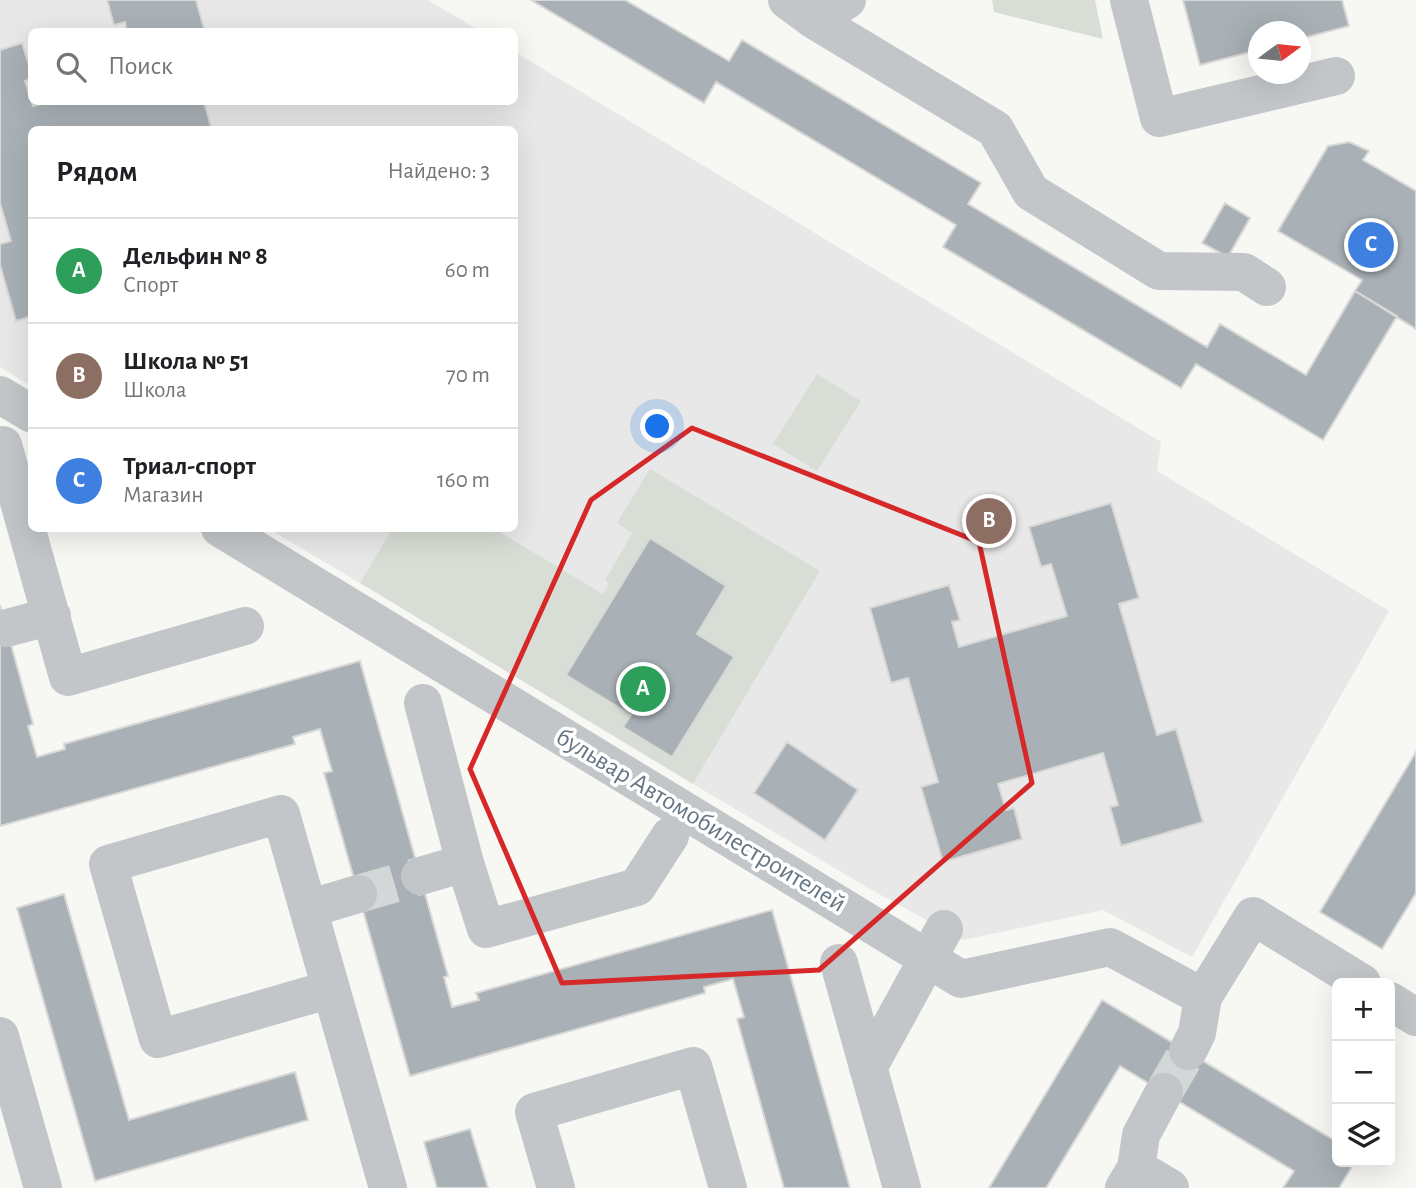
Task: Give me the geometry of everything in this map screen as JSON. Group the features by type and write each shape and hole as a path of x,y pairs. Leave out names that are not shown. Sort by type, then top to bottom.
{"street":[{"path":"801,10 847,0"},
{"path":"1129,0 1159,118 1335,76"},
{"path":"801,10 995,129 1031,192 1159,271 1244,272 1266,287"},
{"path":"0,395 28,412"},
{"path":"3,445 68,677 245,626"},
{"name":"бульвар Автомобилестроителей","path":"227,532 936,944 961,979 1110,947 1203,997"},
{"path":"7,628 51,616"},
{"path":"422,703 486,929 637,887 670,836"},
{"path":"331,989 158,1039 108,864 281,814 388,1188"},
{"path":"420,876 466,863"},
{"path":"308,909 358,894"},
{"path":"1188,1051 1197,1033 1203,997 1239,907 1354,978"},
{"path":"869,1068 936,944"},
{"path":"839,963 902,1188"},
{"path":"1395,1004 1416,1017"},
{"path":"0,1036 43,1188"},
{"path":"556,1188 534,1112 693,1066 729,1188"},
{"path":"1164,1092 1141,1135 1130,1178 1170,1188"}],"highlighted area":[{"path":"692,428 979,542 1032,783 819,970 562,983 470,769 591,500"}],"shaded area":[{"path":"0,0 428,0 475,28 28,28 28,105 518,105 518,54 1161,442 1157,471 1389,611 1192,957 1103,910 963,940 870,889 693,784 820,571 617,523 632,533 605,580 609,583 603,594 498,532 518,532 518,126 28,126 28,384 0,367"},
{"path":"992,0 1095,0 1103,39 994,12"},
{"path":"817,374 861,401 817,471 773,444"},
{"path":"650,469 820,571 693,784 360,583 390,532 500,532 603,594 609,583 605,580 632,533 617,523"},
{"path":"274,532 390,532 360,583"}],"building":[{"path":"107,0 196,0 204,28 126,28 125,22 114,25"},
{"path":"531,0 625,0 729,61 742,40 981,183 968,204 1207,347 1220,324 1306,375 1355,291 1397,316 1323,440 1196,364 1181,388 943,247 956,225 716,82 704,103"},
{"path":"1183,0 1342,0 1349,26 1311,36 1311,21 1248,21 1248,53 1200,65"},
{"path":"22,43 28,62 28,80 25,81 28,105 205,105 211,126 28,126 28,317 16,321 0,265 0,244 11,241 0,203 0,50"},
{"path":"1349,142 1369,151 1363,160 1416,191 1416,329 1355,291 1362,280 1278,231 1328,146"},
{"path":"1225,203 1250,218 1228,257 1202,243"},
{"path":"1111,503 1139,598 1119,604 1157,735 1176,729 1203,822 1121,846 1110,807 1118,805 1103,753 998,784 1006,810 1014,808 1022,839 943,862 921,787 938,782 908,678 891,683 870,608 949,585 960,620 952,622 959,647 1067,616 1051,564 1041,567 1029,527"},
{"path":"650,538 726,586 697,634 734,657 672,757 623,727 631,715 566,675"},
{"path":"0,605 33,724 28,726 37,757 65,749 64,744 360,661 448,976 444,977 452,1007 479,1000 476,993 772,910 850,1188 784,1188 737,1019 744,1017 733,979 704,987 705,993 410,1076 324,773 332,771 320,729 293,737 295,744 0,826"},
{"path":"787,742 858,790 825,840 754,793"},
{"path":"1416,752 1416,893 1382,949 1320,912"},
{"path":"64,894 129,1120 295,1072 308,1120 95,1181 17,908"},
{"path":"1102,1000 1332,1139 1332,1167 1352,1167 1339,1188 1283,1188 1294,1171 1120,1066 1046,1188 989,1188"},
{"path":"470,1129 488,1188 437,1188 424,1142"}],"tunnel":[{"path":"358,894 420,876"},
{"path":"1164,1092 1188,1051"}],"place":[{"name":"Триал-спорт","path":"1371,245"},
{"name":"Школа № 51","path":"989,521"},
{"name":"Дельфин № 8","path":"643,689"}]}
